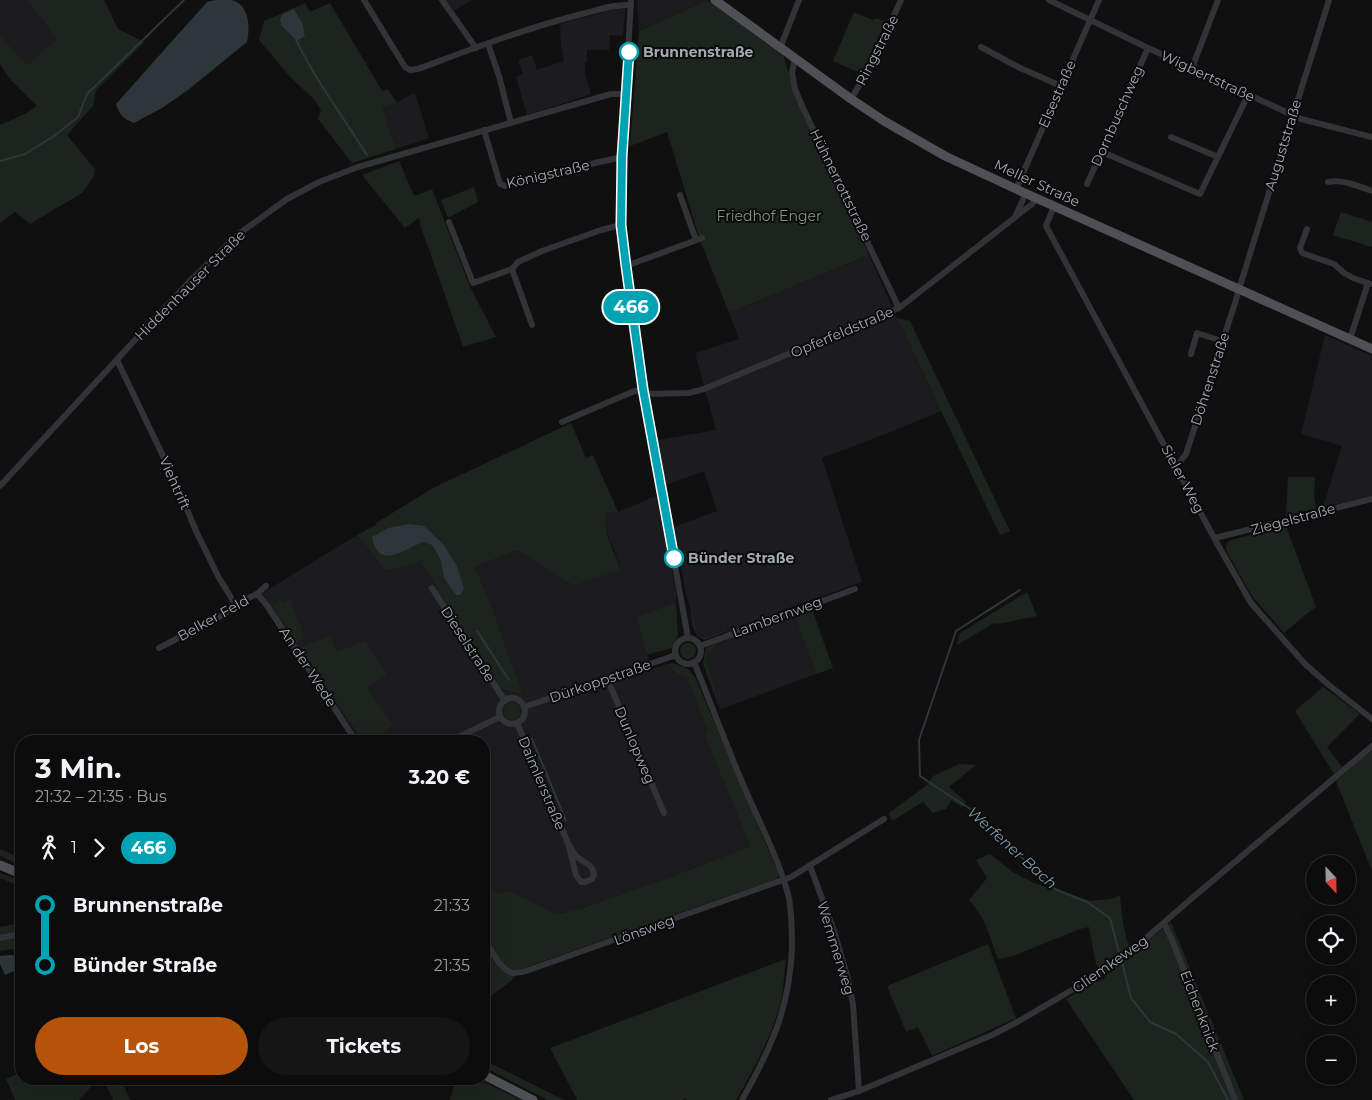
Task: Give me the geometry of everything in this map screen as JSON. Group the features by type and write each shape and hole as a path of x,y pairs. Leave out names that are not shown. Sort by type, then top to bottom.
{"main road":[{"name":"Meller Straße","path":"715,0 851,99 922,144 1016,189 1372,349"},
{"path":"0,865 15,871"},
{"path":"490,1078 534,1100"}],"street":[{"path":"364,0 405,67 410,70 418,69 564,18 631,2 622,157 621,225 644,391 688,638"},
{"path":"442,0 476,48"},
{"path":"780,48 799,0"},
{"name":"Ringstraße","path":"851,99 872,64 901,0"},
{"name":"Wigbertstraße","path":"1049,0 1301,119 1372,137"},
{"name":"Elsestraße","path":"1016,189 1099,0"},
{"path":"1192,68 1218,0"},
{"name":"Auguststraße","path":"1239,289 1328,0"},
{"path":"488,44 499,76 511,123"},
{"path":"981,47 1018,67 1061,86"},
{"name":"Dornbuschweg","path":"1087,184 1148,48"},
{"name":"Hühnerrottstraße","path":"795,59 792,72 803,108 899,308"},
{"name":"Hiddenhauser Straße","path":"0,486 193,278 249,226 287,199 320,182 358,167 611,94 626,94"},
{"path":"1102,152 1200,194 1248,95"},
{"name":"Königstraße","path":"484,130 502,186 528,178 622,157"},
{"path":"1171,137 1218,156"},
{"path":"1328,182 1336,180 1372,191"},
{"name":"Opferfeldstraße","path":"1015,217 1026,193"},
{"path":"626,266 699,239 680,195"},
{"name":"Opferfeldstraße","path":"644,391 689,393 704,390 899,308 1032,204 1037,198"},
{"name":"Sieler Weg","path":"1054,206 1046,226 1251,603 1306,665 1329,686 1372,719"},
{"path":"449,222 473,283 512,269 518,262 542,251 601,230 621,225"},
{"path":"1307,229 1300,248 1302,253 1334,264 1353,278 1370,283 1350,340"},
{"path":"512,269 532,325"},
{"name":"Döhrenstraße","path":"1176,467 1186,454 1239,289"},
{"path":"1191,354 1197,333 1222,342"},
{"name":"Viehtrift","path":"117,360 175,481 196,532 219,578 235,604"},
{"path":"562,422 632,392 644,391"},
{"name":"Ziegelstraße","path":"1214,538 1372,499"},
{"name":"Belker Feld","path":"159,648 226,613 235,604 257,594 266,586"},
{"name":"Dieselstraße","path":"432,588 504,701"},
{"name":"Lambernweg","path":"700,646 855,589"},
{"name":"An der Wede","path":"257,594 266,604 352,735"},
{"path":"688,638 695,640 700,646 699,657 694,662 686,664 681,662 676,655 675,651 680,641 688,638"},
{"name":"Dürkoppstraße","path":"524,707 676,655"},
{"path":"694,662 730,753 782,873 788,896 792,925 791,968 786,1002 772,1042 742,1100"},
{"name":"Dunlopweg","path":"607,678 664,813"},
{"path":"512,698 522,703 524,714 517,723 506,722 500,717 500,706 504,701 512,698"},
{"path":"462,735 500,717"},
{"name":"Daimlerstraße","path":"517,723 568,843 576,856 590,865 593,870 594,874 589,881 581,882 576,875 568,843"},
{"name":"Gliemkeweg","path":"831,1100 859,1091 992,1035 1094,977 1130,952 1372,746"},
{"name":"Lönsweg","path":"490,947 505,969 511,973 529,970 783,880 810,866 884,819"},
{"name":"Wemmerweg","path":"810,866 847,975 852,1004 859,1091"},
{"name":"Eichenknick","path":"1164,923 1235,1100"},
{"path":"0,938 15,935"}],"shaded area":[{"path":"0,0 26,0 57,38 27,65 0,35"},
{"path":"232,0 242,7 248,24 247,42 188,90 162,108 134,123 124,118 116,104 207,2"},
{"path":"445,0 472,0 454,11"},
{"path":"637,0 707,0 639,31"},
{"path":"294,9 303,24 305,36 297,41 281,25 280,18 284,13"},
{"path":"616,9 625,9 623,36 610,35 609,50 587,50 585,74 591,94 527,115 516,77 523,74 518,60 532,55 537,70 564,61 560,24"},
{"path":"415,93 429,138 396,149 383,108"},
{"path":"869,255 941,411 822,458 862,582 791,607 816,674 721,709 706,659 708,653 724,641 730,630 729,628 705,637 701,637 698,634 685,590 674,527 717,511 704,471 666,485 658,440 716,430 695,353 739,339 729,313"},
{"path":"1325,335 1372,356 1372,497 1323,507 1342,446 1301,434"},
{"path":"656,496 676,591 676,602 636,617 652,669 667,664 676,674 686,675 708,732 704,734 750,846 579,909 557,914 508,890 498,893 490,887 490,735 357,735 261,594 357,535 385,570 420,561 501,689 523,695 490,602 475,567 518,550 574,586 621,569 604,519 606,513 618,512"},
{"path":"409,524 424,526 444,545 457,566 464,589 460,595 456,595 444,578 441,561 432,545 424,542 394,555 387,556 381,554 376,548 372,537 388,528"},
{"path":"15,955 15,971 5,975 0,964 0,956"}],"green space":[{"path":"26,0 104,0 118,29 144,42 96,90 93,106 67,135 95,169 94,176 82,193 30,224 15,212 0,223 0,125 25,114 37,106 10,79 0,64 0,35 27,65 57,38"},
{"name":"Friedhof Enger","path":"707,0 783,55 800,107 869,255 729,313 700,240 667,132 630,146 639,31"},
{"path":"305,3 310,12 330,3 382,91 388,89 397,103 383,108 396,149 352,163 318,119 321,110 314,99 291,78 259,40 264,21","holes":["294,9 303,24 305,36 284,13"]},
{"path":"854,12 873,20 877,18 883,21 884,25 866,65 860,73 833,61"},
{"path":"399,161 414,196 432,189 470,287 496,337 463,347 419,218 405,228 362,175"},
{"path":"474,187 478,202 448,218 441,200"},
{"path":"1341,212 1372,222 1372,247 1333,235"},
{"path":"897,318 910,321 1010,531 1000,535"},
{"path":"571,423 586,458 593,455 618,512 606,513 605,519 607,533 621,570 574,586 518,550 475,567 490,602 523,695 501,689 420,561 413,565 385,570 357,535 433,488"},
{"path":"1288,477 1315,477 1314,495 1316,509 1286,516"},
{"path":"1286,526 1316,607 1284,633 1252,596 1226,550 1226,544 1231,540"},
{"path":"1027,592 1037,616 998,624 994,623 957,645 960,633"},
{"path":"281,599 284,603 290,599 305,639 296,642 272,605"},
{"path":"676,602 678,635 672,648 647,655 636,617"},
{"path":"690,606 698,634 701,637 730,628 730,630 705,640 700,638 693,626"},
{"path":"812,609 833,668 816,674 794,615"},
{"path":"330,636 336,652 365,641 387,674 367,687 393,725 384,731 386,735 359,735 300,647"},
{"path":"724,640 708,653 706,659 720,709 703,663 706,648"},
{"path":"688,643 696,651 688,659 680,651"},
{"path":"673,663 688,669 695,677 779,875 778,878 519,970 511,981 490,997 490,956 496,953 490,944 490,887 498,893 508,890 557,914 579,909 750,846 704,734 708,732 686,676 676,674 667,664"},
{"path":"1323,687 1360,714 1327,747 1342,767 1334,774 1295,711"},
{"path":"512,703 518,705 520,711 518,717 512,719 506,717 504,711 506,705"},
{"path":"1372,749 1372,871 1336,781"},
{"path":"959,764 976,765 949,787 966,802 962,807 951,800 946,809 933,813 923,802 892,821 889,813 927,785 933,776"},
{"path":"0,849 15,855 15,863 0,856"},
{"path":"990,854 1013,872 1034,883 1090,901 1111,899 1120,895 1125,933 1132,954 1171,922 1244,1100 1134,1100 1066,999 1087,986 1106,978 1096,964 1089,927 1013,956 998,959 983,920 969,900 987,878 976,860"},
{"path":"0,873 15,879 15,884 0,878"},
{"path":"15,924 15,949 0,951 0,927"},
{"path":"988,944 1016,1018 932,1056 918,1027 906,1032 887,986"},
{"path":"786,959 782,996 773,1027 756,1064 736,1100 687,1100 685,1098 683,1100 577,1100 550,1048"},
{"path":"490,1063 564,1100 547,1100 490,1070"},
{"path":"15,1075 15,1085 93,1085 79,1100 15,1100 6,1079"},
{"path":"106,1085 124,1085 130,1100 113,1100"},
{"path":"454,1085 490,1085 521,1100 450,1100"}],"waterway":[{"path":"0,161 25,154 54,136 78,117 87,94 184,0"},
{"path":"296,40 321,84 367,155"},
{"name":"Werfener Bach","path":"932,784 920,776 919,740 956,631 1020,590"},
{"path":"477,631 509,680"},
{"path":"532,739 566,821"},
{"name":"Werfener Bach","path":"933,785 972,810 1055,889 1087,902 1110,918 1120,956"},
{"name":"Werfener Bach","path":"1122,962 1131,998 1150,1022 1176,1034 1208,1062 1228,1100"}],"bus line":[{"name":"466","path":"629,52 622,157 621,225 643,389 674,558"}],"place":[{"name":"Brunnenstraße","path":"629,52"},
{"name":"Bünder Straße","path":"674,558"}]}
